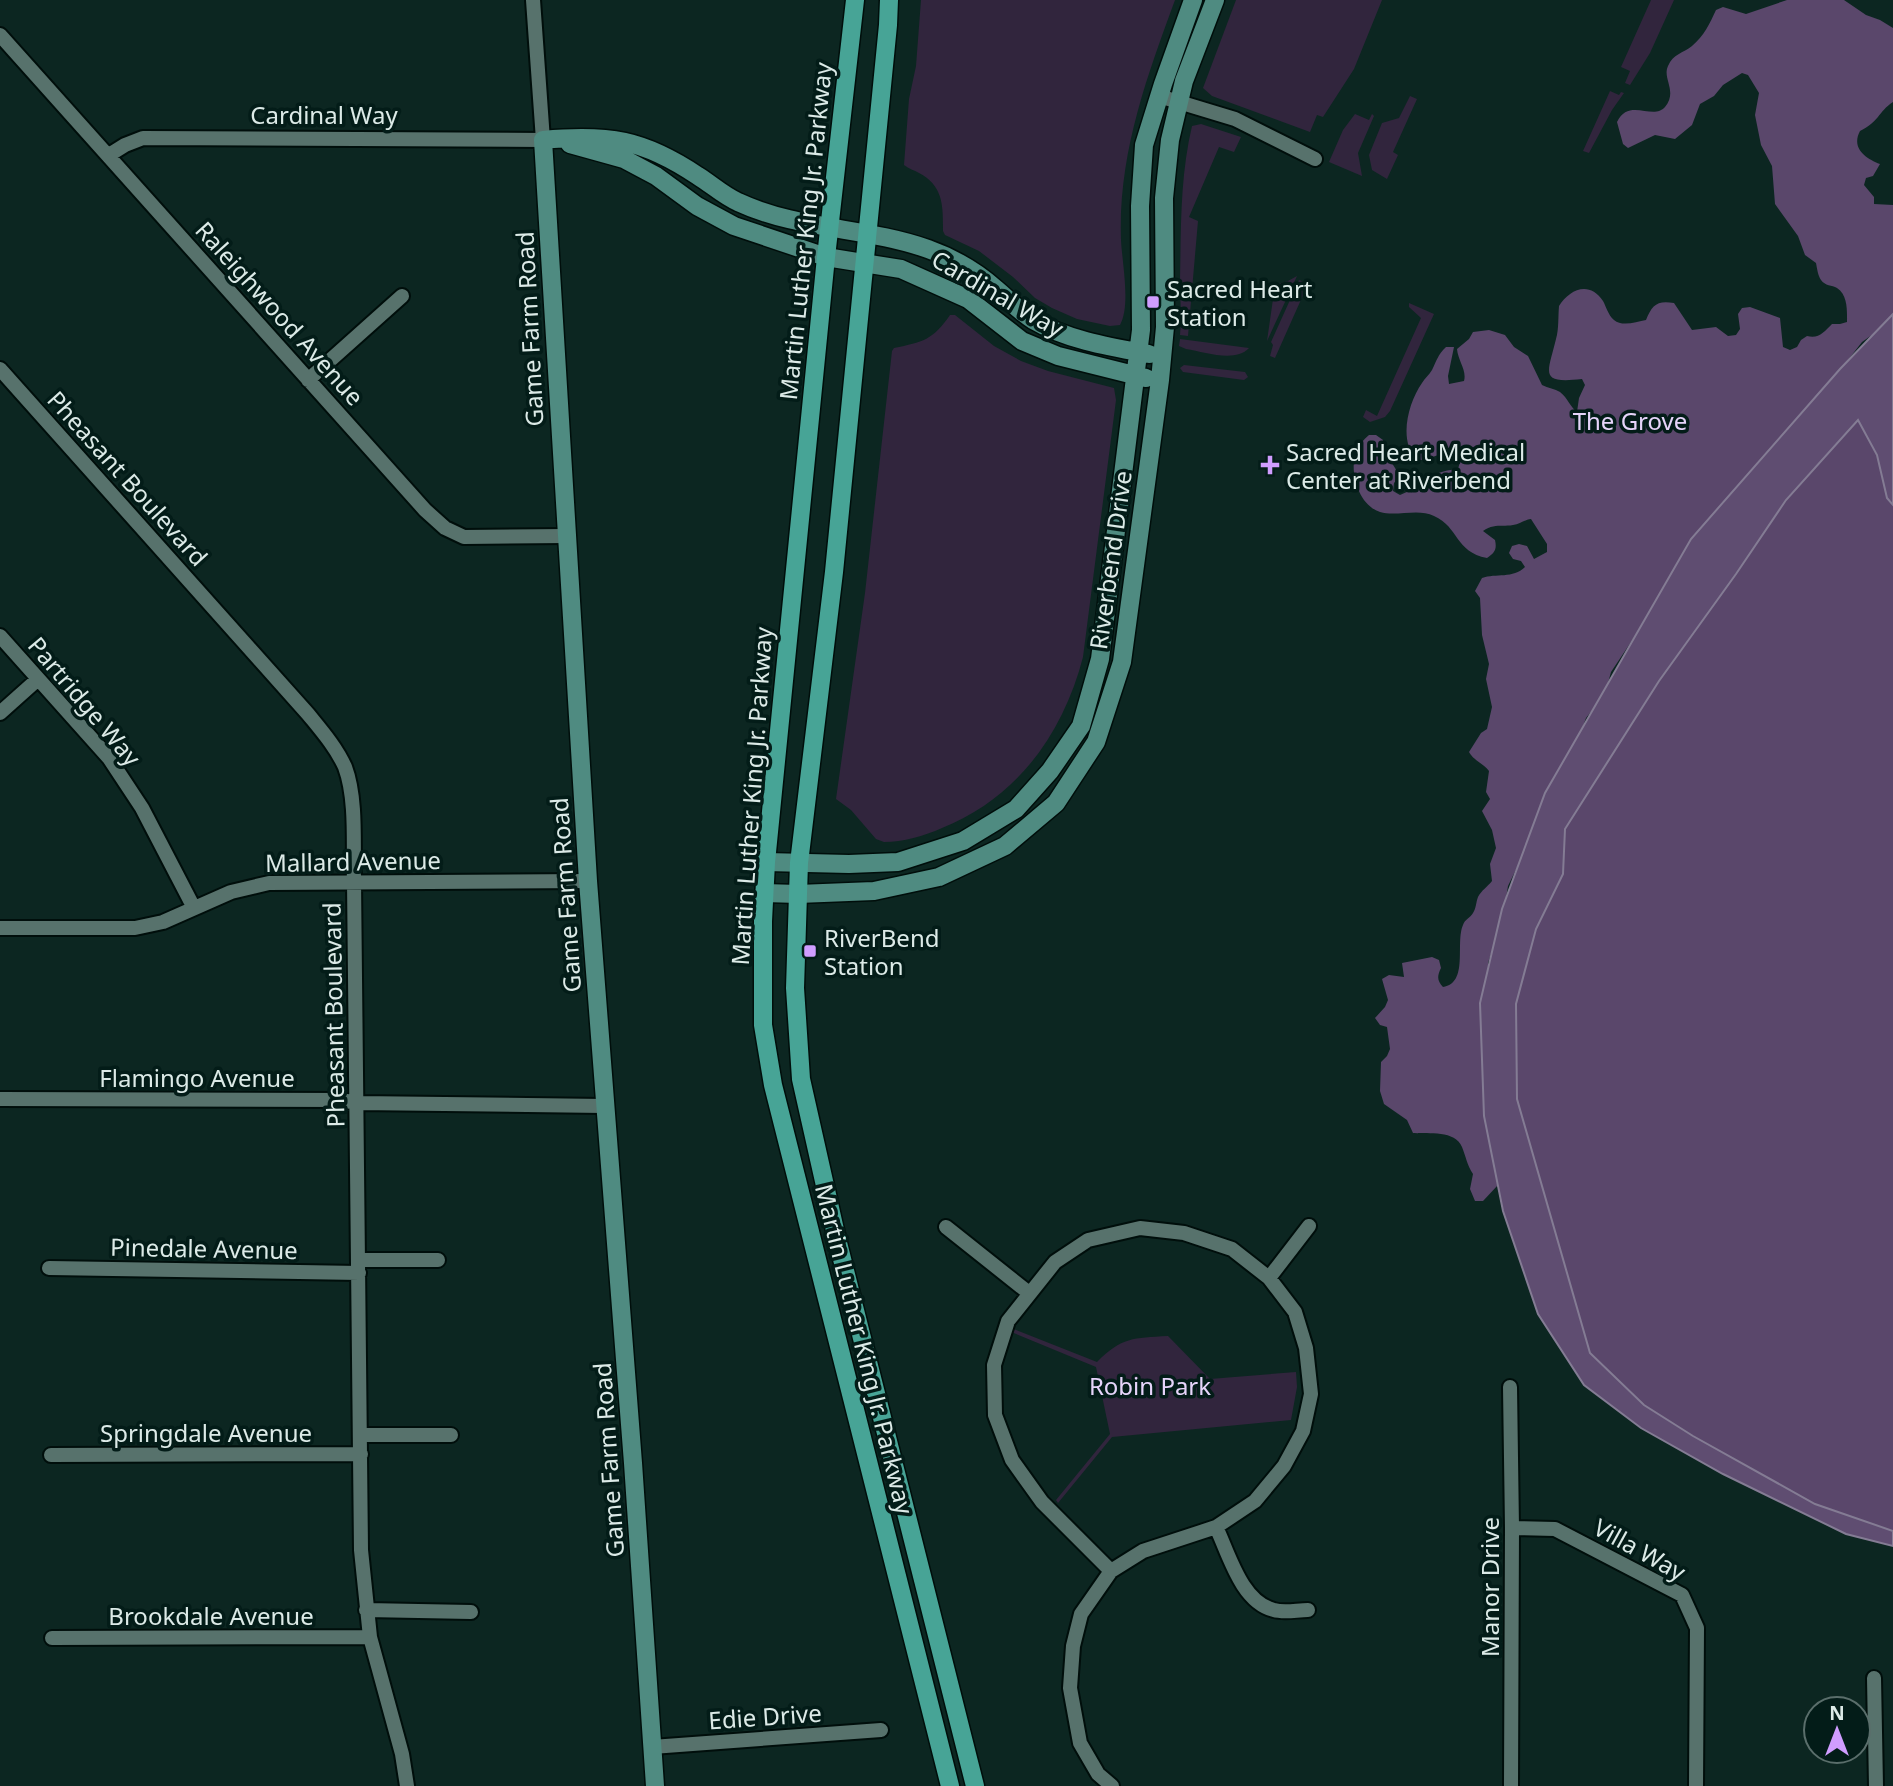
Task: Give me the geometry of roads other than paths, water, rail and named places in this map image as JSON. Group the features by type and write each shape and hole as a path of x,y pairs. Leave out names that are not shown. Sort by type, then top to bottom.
{"main road":[{"name":"Martin Luther King Jr. Parkway","path":"855,0 829,226 766,862 763,1025 773,1085 950,1786"},
{"name":"Martin Luther King Jr. Parkway","path":"888,0 834,572 799,863 794,988 802,1079 837,1239 975,1786"}],"street":[{"name":"Game Farm Road","path":"533,0 588,881 656,1786"},
{"name":"Riverbend Drive","path":"766,862 898,862 963,841 1016,809 1050,771 1081,726 1100,659 1141,330 1140,206 1144,145 1193,0"},
{"name":"Riverbend Drive","path":"764,893 874,891 939,877 1005,846 1056,803 1096,741 1122,662 1160,380 1165,327 1164,198 1170,140 1184,81 1215,0"},
{"name":"Raleighwood Avenue","path":"0,35 416,500 445,528 464,537 566,536"},
{"path":"1159,96 1235,119 1315,159"},
{"name":"Cardinal Way","path":"109,155 143,138 543,140 587,136 620,139 657,151 736,201 784,220 868,233 927,248 964,265 995,287 1031,319 1056,332 1162,357"},
{"name":"Cardinal Way","path":"543,140 588,148 624,159 656,176 698,206 734,226 826,257 901,269 968,299 1022,341 1058,356 1160,380"},
{"path":"308,380 402,296"},
{"name":"Pheasant Boulevard","path":"0,369 328,738 344,766 351,789 361,1550 370,1637 402,1754 407,1786"},
{"name":"Partridge Way","path":"0,636 109,758 142,808 194,908"},
{"path":"0,713 38,679"},
{"name":"Mallard Avenue","path":"0,928 135,928 163,922 231,892 269,883 588,881"},
{"name":"Flamingo Avenue","path":"0,1099 341,1100 357,1103 604,1106"},
{"path":"1269,1278 1309,1226"},
{"path":"946,1227 1029,1293"},
{"path":"1111,1571 1042,1502 1012,1460 995,1415 994,1365 1008,1321 1055,1262 1088,1240 1140,1228 1184,1233 1232,1249 1269,1278 1295,1312 1306,1348 1311,1394 1303,1431 1284,1466 1255,1501 1216,1527 1143,1551 1111,1571 1082,1614 1073,1646 1070,1688 1080,1743 1098,1774 1112,1786"},
{"name":"Pinedale Avenue","path":"49,1268 359,1267 438,1260"},
{"name":"Manor Drive","path":"1510,1387 1511,1786"},
{"path":"361,1435 451,1435"},
{"name":"Springdale Avenue","path":"51,1455 361,1454"},
{"path":"1216,1527 1242,1584 1261,1605 1276,1611 1308,1609"},
{"name":"Villa Way","path":"1512,1528 1555,1529 1682,1595 1697,1628 1696,1786"},
{"path":"366,1610 471,1612"},
{"name":"Brookdale Avenue","path":"52,1638 370,1637"},
{"path":"1874,1678 1876,1786"},
{"name":"Edie Drive","path":"652,1747 881,1730"}],"place":[{"name":"Sacred Heart Station","path":"1153,302"},
{"name":"Sacred Heart Medical Center at Riverbend","path":"1270,465"},
{"name":"RiverBend Station","path":"810,951"}],"park label":[{"name":"The Grove","path":"1630,420"},
{"name":"Robin Park","path":"1150,1385"}]}
